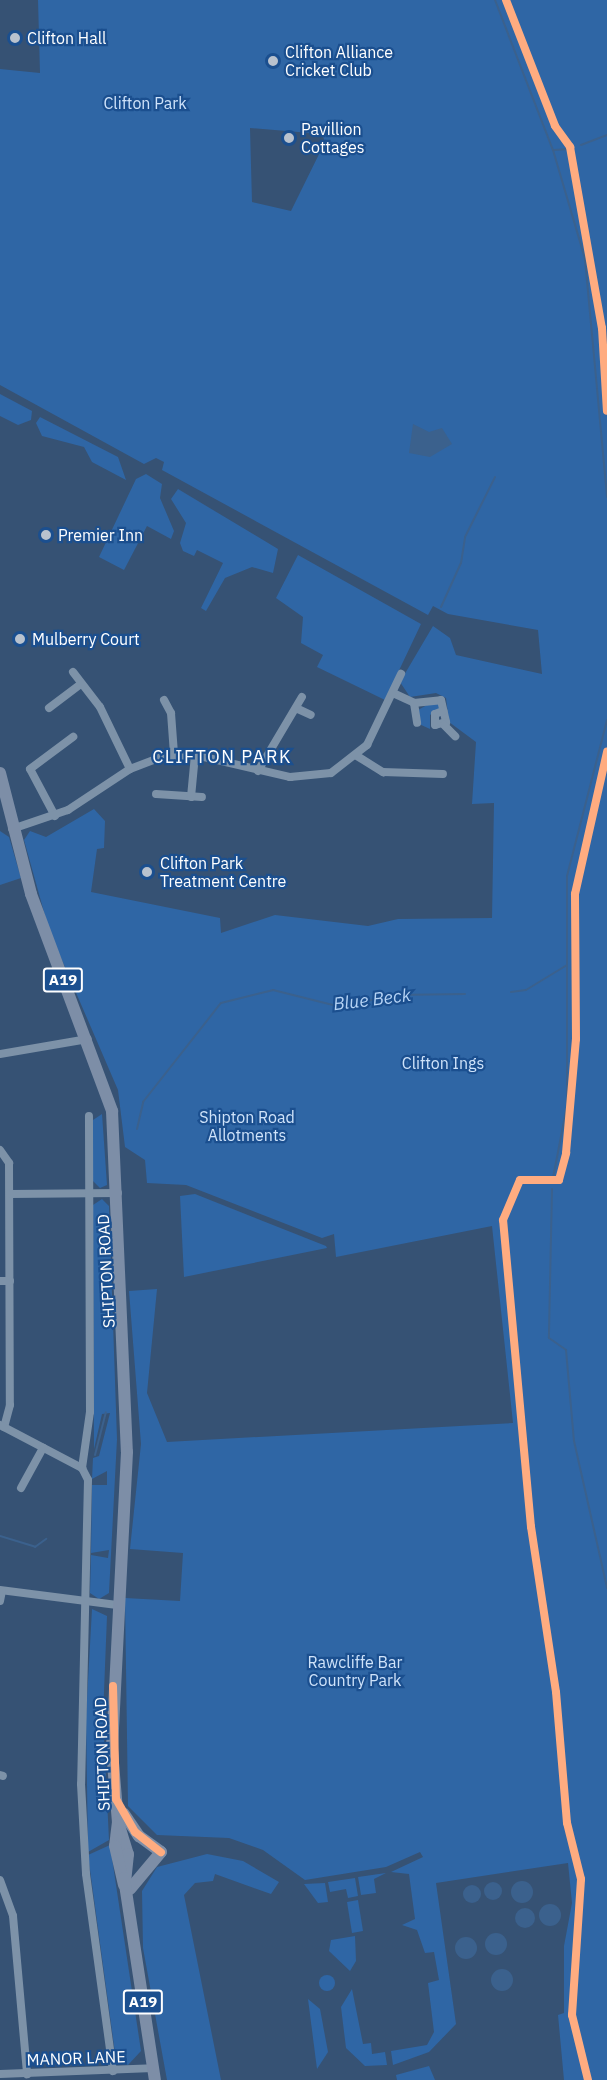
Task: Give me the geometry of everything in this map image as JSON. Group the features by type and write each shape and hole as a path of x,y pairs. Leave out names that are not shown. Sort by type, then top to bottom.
{"main road":[{"name":"SHIPTON ROAD","path":"0,773 7,822 45,934 88,1040 112,1111 118,1193 127,1452 112,1721 118,1821 128,1854 126,1892"},
{"path":"116,1799 135,1832 161,1852 141,1872 126,1892"},
{"name":"SHIPTON ROAD","path":"118,1821 115,1846 126,1892 154,2074"},
{"path":"115,1846 128,1854"}],"street":[{"path":"73,672 100,707 130,769"},
{"path":"7,822 55,816 130,769 174,754 195,755 258,771 321,776 357,756 393,693 401,674"},
{"path":"49,708 81,684"},
{"path":"393,693 411,701 437,698 443,711 444,725"},
{"path":"258,771 298,709 302,697"},
{"path":"164,700 171,713 174,754"},
{"path":"411,701 417,723"},
{"path":"298,709 311,715"},
{"path":"443,711 433,722 444,725 454,736"},
{"path":"55,816 30,769 73,737"},
{"path":"191,797 195,755"},
{"path":"357,756 383,772 443,774"},
{"path":"156,794 202,797"},
{"path":"0,1054 88,1040"},
{"name":"SHIPTON ROAD","path":"89,1116 90,1412 82,1468 89,1484 85,1854 113,2071"},
{"path":"0,1150 9,1157 10,1194 10,1405 2,1426 82,1468"},
{"path":"10,1194 118,1193"},
{"path":"0,1281 10,1281"},
{"path":"21,1488 43,1448"},
{"path":"0,1601 1,1591 117,1605"},
{"path":"0,1880 13,1916 27,2074"},
{"name":"MANOR LANE","path":"0,2074 93,2076 113,2071 154,2074"}],"green space":[{"path":"38,0 607,0 607,2080 564,2080 558,2015 564,2013 564,1946 572,1903 568,1863 436,1883 456,2024 429,2052 393,2065 391,2051 427,2045 434,2032 428,1983 439,1980 434,1952 425,1953 417,1930 402,1925 415,1919 409,1874 391,1872 423,1857 420,1852 386,1867 305,1880 263,1850 229,1838 157,1835 128,1806 125,1598 180,1601 183,1553 130,1549 141,1444 129,1291 157,1289 147,1393 167,1442 513,1423 492,1226 336,1257 334,1234 322,1238 186,1185 147,1183 145,1160 125,1147 118,1090 49,930 24,840 30,831 46,837 94,809 105,821 104,848 97,849 91,892 220,918 221,933 275,915 368,926 398,919 492,918 494,803 472,804 476,742 449,722 446,698 436,693 410,697 400,682 433,626 450,638 456,655 542,674 538,630 448,614 433,606 428,615 162,470 164,462 156,458 144,464 0,385 0,69 40,73","holes":["250,128 322,134 325,142 291,211 252,202"]},
{"path":"0,394 32,411 31,420 18,425 0,416"},
{"path":"40,417 118,457 126,480 92,462 84,447 42,436 36,423"},
{"path":"146,474 162,484 160,498 174,531 171,539 147,526 124,570 99,557 136,479"},
{"path":"178,489 278,549 273,573 252,567 225,578 206,611 201,608 223,563 197,550 194,556 183,551 180,543 186,523 171,499"},
{"path":"298,555 421,624 385,700 317,667 323,655 301,643 303,617 276,598"},
{"path":"436,700 441,708 430,715 430,729 419,724 418,710"},
{"path":"0,831 9,837 21,878 0,885"},
{"path":"102,1114 107,1185 100,1188 93,1181 93,1120"},
{"name":"Shipton Road Allotments","path":"195,1194 327,1248 184,1277 180,1196"},
{"path":"102,1199 109,1206 117,1439 109,1593 99,1599 90,1593 91,1555 108,1558 109,1550 91,1553 92,1485 107,1485 107,1471 92,1479 93,1458 99,1456 110,1413 102,1414 94,1449 93,1205"},
{"path":"92,1609 107,1616 103,1717 109,1840 88,1852 86,1717"},
{"path":"110,1845 141,2051 128,2065 116,2060 88,1855"},
{"path":"207,1854 243,1861 279,1882 271,1894 215,1874 213,1881 195,1883 184,1895 221,2080 167,2080 143,1948 142,1891 157,1867"},
{"path":"386,1873 374,1879 376,1893 361,1895 358,1877"},
{"path":"355,1878 358,1896 348,1898 346,1889 330,1892 328,1882"},
{"path":"325,1883 328,1902 318,1903 304,1884"},
{"path":"358,1900 363,1931 352,1933 347,1902"},
{"path":"355,1936 356,1961 350,1971 329,1951 331,1940"},
{"path":"324,1975 330,1975 335,1983 333,1989 324,1991 319,1986 319,1980"},
{"path":"352,1989 363,2044 371,2043 372,2054 385,2052 387,2065 365,2066 346,2048 341,2007"},
{"path":"308,1999 320,2009 328,2052 317,2069"},
{"path":"429,2066 435,2080 397,2080 396,2075"}],"shaded area":[{"path":"413,424 429,432 442,428 452,444 430,457 409,453"},
{"path":"522,1881 532,1888 533,1892 526,1902 522,1903 512,1896 511,1892 518,1882"},
{"path":"493,1882 499,1885 502,1891 499,1897 493,1900 487,1897 484,1891 487,1885"},
{"path":"472,1885 478,1888 481,1894 478,1900 472,1903 466,1900 463,1894 466,1888"},
{"path":"550,1904 558,1907 561,1915 558,1923 550,1926 542,1923 539,1915 542,1907"},
{"path":"521,1908 529,1908 535,1914 535,1922 529,1928 521,1928 515,1922 515,1914"},
{"path":"496,1933 504,1936 507,1944 504,1952 496,1955 488,1952 485,1944 488,1936"},
{"path":"466,1937 474,1940 477,1948 474,1956 466,1959 458,1956 455,1948 458,1940"},
{"path":"502,1969 510,1972 513,1980 510,1988 502,1991 494,1988 491,1980 494,1972"}],"waterway":[{"path":"495,0 553,150 585,259 607,497"},
{"path":"581,145 607,135"},
{"path":"554,150 569,149"},
{"path":"441,607 461,563 465,537 495,477"},
{"path":"553,1178 567,1105 567,876 607,720"},
{"name":"Blue Beck","path":"511,992 526,990 567,965"},
{"name":"Blue Beck","path":"137,1129 143,1102 221,1003 273,990 341,1007 394,995 465,994"},
{"path":"552,1189 549,1338 566,1350 574,1441 607,1588"},
{"name":"Blue Beck","path":"95,1455 106,1412"},
{"name":"Blue Beck","path":"0,1536 35,1547 46,1539"}],"cycle path":[{"path":"506,0 555,126 570,147 602,328 607,411"},
{"path":"588,2080 572,2015 581,1879 567,1823 556,1692 531,1527 503,1220 520,1180 559,1180 566,1153 576,1039 575,894 607,752"},
{"path":"113,1686 116,1799 135,1832 161,1852"}],"place":[{"name":"Clifton Hall","path":"15,38"},
{"name":"Clifton Alliance Cricket Club","path":"273,61"},
{"name":"Pavillion Cottages","path":"289,138"},
{"name":"Premier Inn","path":"46,535"},
{"name":"Mulberry Court","path":"20,639"},
{"name":"Clifton Park Treatment Centre","path":"147,872"}],"district":[{"name":"CLIFTON PARK","path":"222,757"}],"park label":[{"name":"Clifton Park","path":"145,103"},
{"name":"Clifton Ings","path":"443,1063"},
{"name":"Rawcliffe Bar Country Park","path":"355,1671"}]}
